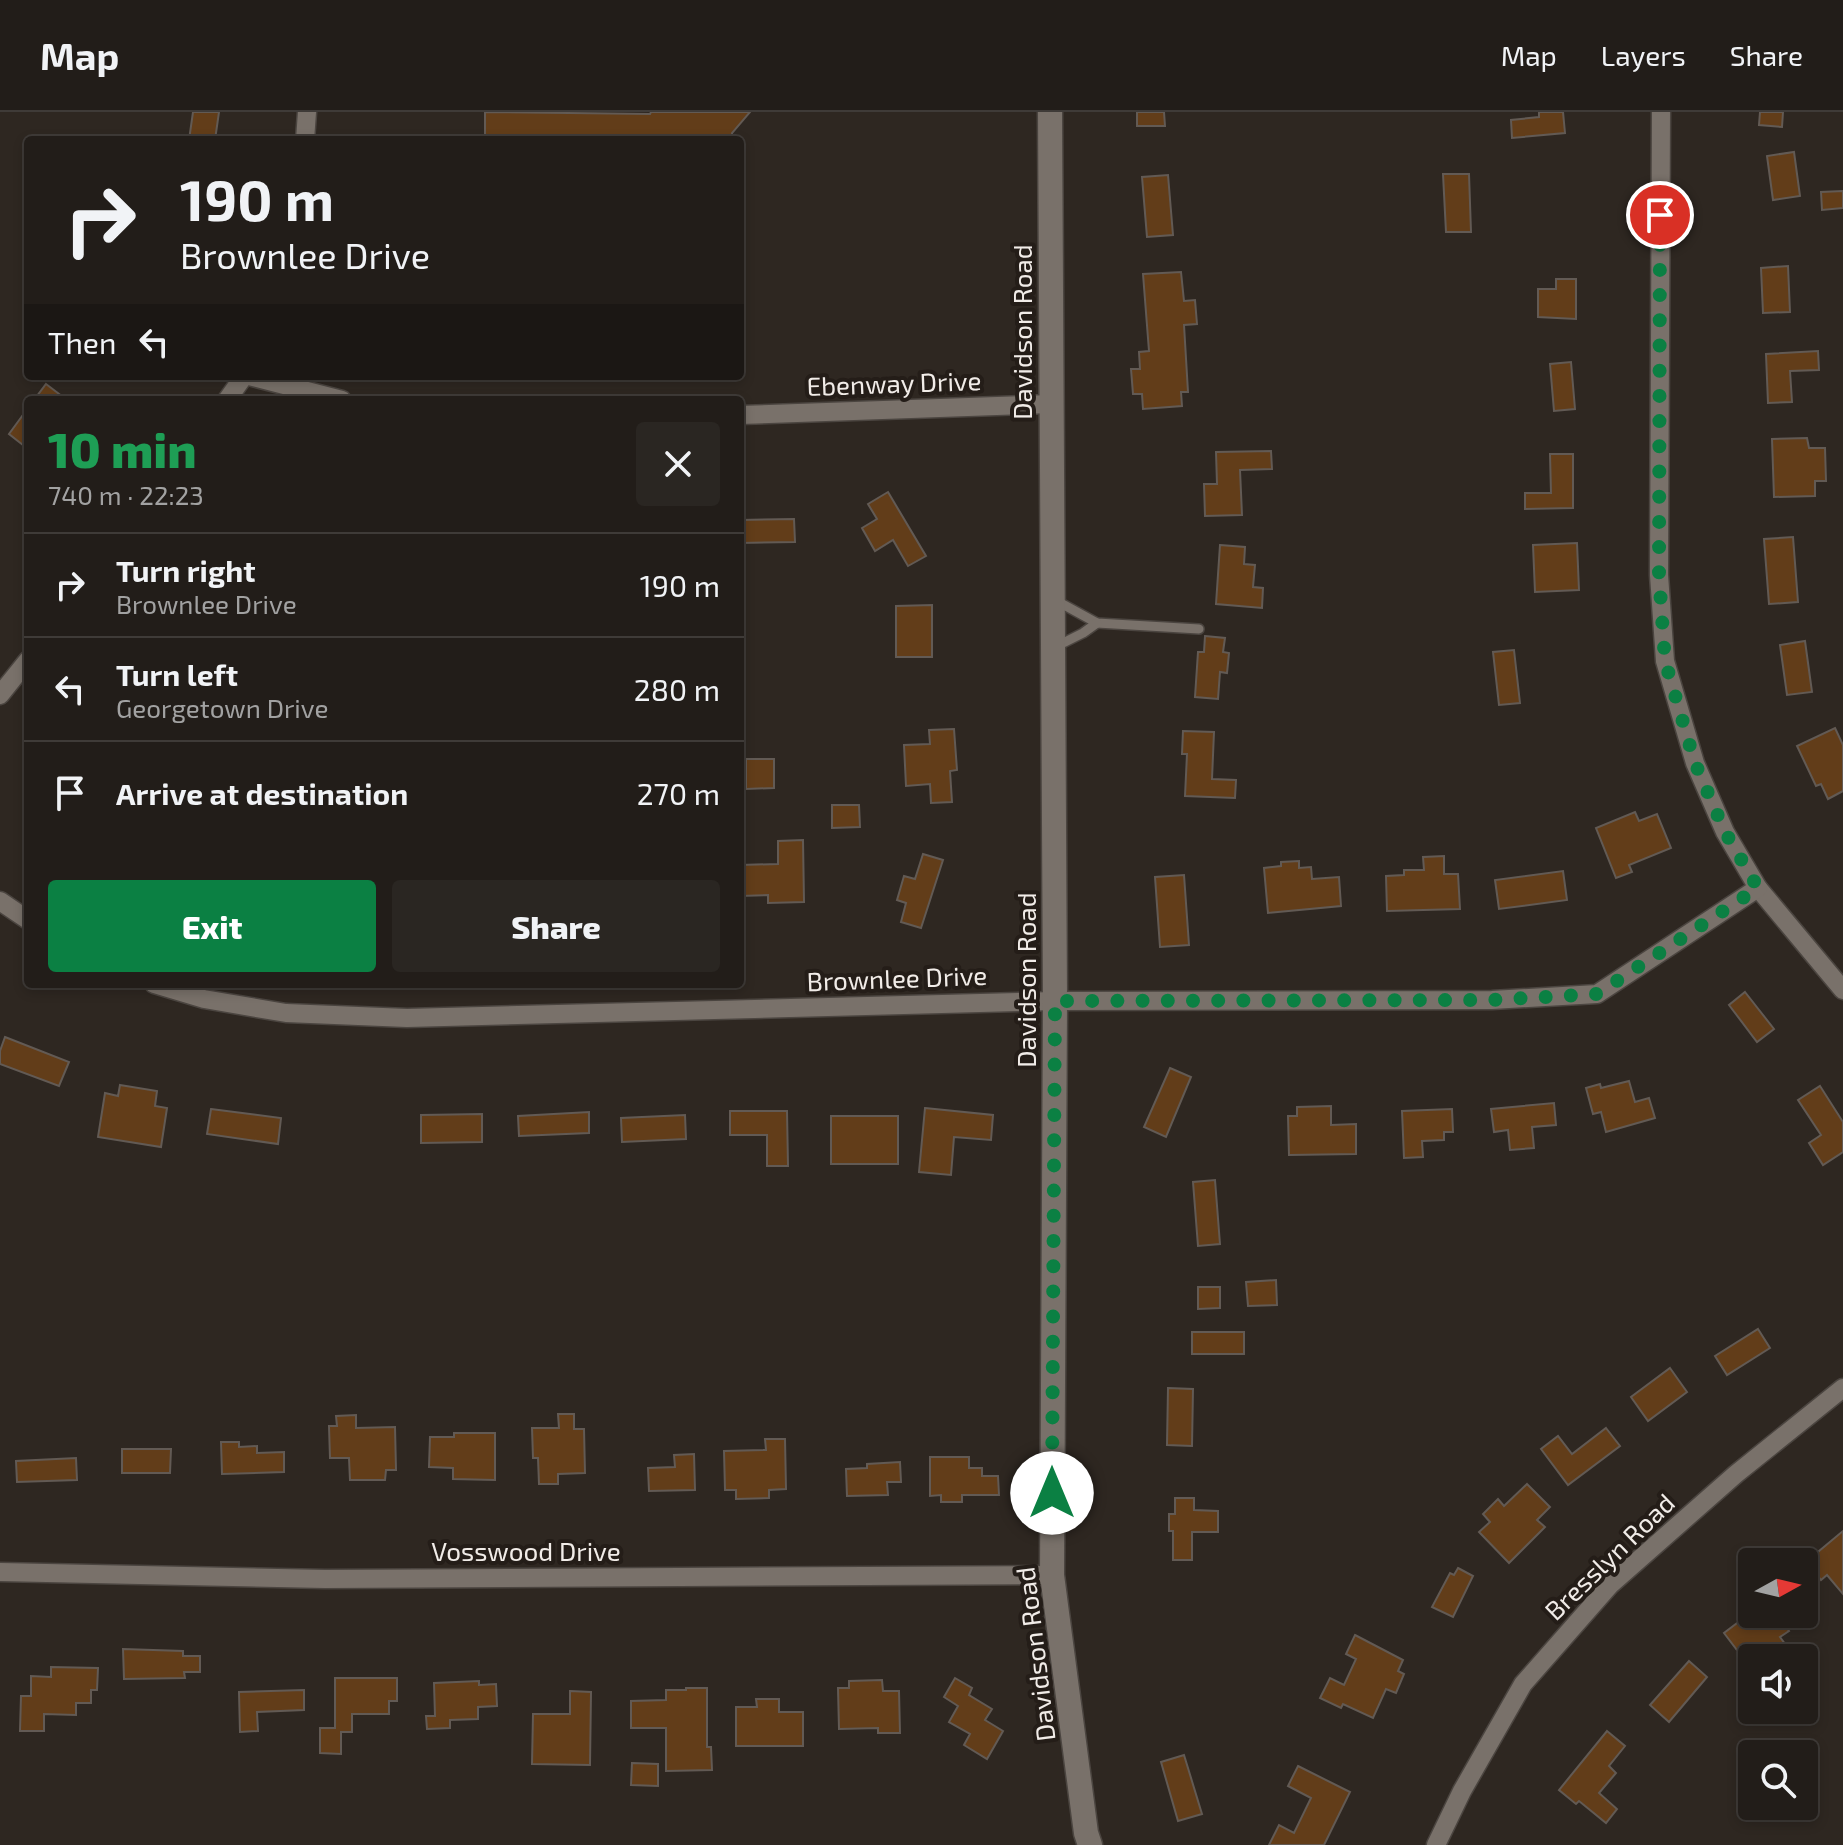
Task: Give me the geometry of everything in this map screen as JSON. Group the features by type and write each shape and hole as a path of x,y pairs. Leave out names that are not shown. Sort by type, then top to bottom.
{"street":[{"path":"305,136 307,112"},
{"name":"Davidson Road","path":"1050,112 1055,1001 1052,1575 1090,1845"},
{"path":"1661,112 1659,575 1665,661 1695,763 1725,832 1758,888 1843,990"},
{"path":"230,396 244,380"},
{"path":"263,380 326,396"},
{"name":"Ebenway Drive","path":"744,415 1051,404"},
{"path":"0,695 24,665"},
{"name":"Brownlee Drive","path":"167,988 204,999 286,1013 407,1018 1055,1001 1492,1000 1597,994 1758,888"},
{"path":"0,901 24,917"},
{"name":"Bresslyn Road","path":"1436,1845 1462,1791 1523,1684 1600,1596 1736,1474 1843,1388"},
{"name":"Vosswood Drive","path":"0,1572 325,1579 1052,1575"}],"lane":[{"path":"1052,598 1097,623 1199,629"},
{"path":"1053,648 1097,623"}],"building":[{"path":"193,112 219,112 216,136 190,136"},
{"path":"485,112 750,112 732,136 485,136"},
{"path":"1137,112 1164,112 1165,126 1137,126"},
{"path":"1539,112 1563,112 1565,133 1512,138 1511,120 1539,117"},
{"path":"1760,112 1783,112 1782,127 1759,125"},
{"path":"1794,152 1800,196 1773,200 1767,156"},
{"path":"1443,174 1469,174 1471,232 1446,232"},
{"path":"1168,175 1173,235 1147,237 1142,177"},
{"path":"1843,191 1843,208 1822,210 1821,192"},
{"path":"1788,266 1790,312 1763,313 1761,268"},
{"path":"1181,272 1184,301 1195,300 1197,324 1184,325 1188,392 1181,392 1182,406 1143,409 1142,394 1133,394 1131,369 1140,369 1139,352 1149,351 1143,274"},
{"path":"1556,279 1576,279 1576,319 1538,317 1538,289 1556,289"},
{"path":"1818,351 1819,370 1790,371 1792,402 1768,403 1766,354"},
{"path":"1571,362 1575,409 1554,411 1550,364"},
{"path":"46,384 62,396 37,396"},
{"path":"24,413 24,446 9,434"},
{"path":"1807,438 1809,448 1825,448 1826,481 1815,481 1815,496 1774,497 1772,439"},
{"path":"1271,451 1272,469 1240,470 1242,515 1205,516 1204,484 1217,484 1216,452"},
{"path":"1550,454 1573,454 1573,508 1525,509 1525,493 1551,493"},
{"path":"888,492 926,556 908,566 893,540 875,551 862,528 877,519 868,504"},
{"path":"794,519 795,542 744,543 744,520"},
{"path":"1793,537 1798,602 1769,604 1764,539"},
{"path":"1577,543 1579,590 1535,592 1533,545"},
{"path":"1220,545 1245,547 1244,564 1255,565 1253,587 1263,588 1262,608 1216,604"},
{"path":"932,605 932,657 896,657 896,606"},
{"path":"1205,636 1225,638 1223,652 1229,653 1227,673 1220,672 1218,699 1195,697 1198,652 1204,652"},
{"path":"1805,641 1812,692 1787,695 1780,645"},
{"path":"1514,650 1520,703 1499,705 1493,652"},
{"path":"1835,728 1843,745 1843,791 1828,799 1821,784 1816,786 1797,746"},
{"path":"954,729 957,770 950,771 952,802 931,803 930,784 906,786 904,745 930,744 929,730"},
{"path":"1183,731 1214,732 1212,779 1236,780 1235,798 1185,796 1187,754 1182,754"},
{"path":"746,759 774,759 774,788 746,789"},
{"path":"832,805 859,805 860,827 832,828"},
{"path":"1635,812 1639,821 1657,814 1671,848 1629,865 1632,872 1616,878 1596,828"},
{"path":"803,840 804,902 768,903 768,895 744,896 744,865 778,864 778,841"},
{"path":"923,854 943,860 921,928 901,922 906,903 897,900 904,876 915,879"},
{"path":"1444,856 1444,874 1458,874 1460,909 1387,911 1386,876 1404,875 1404,870 1424,870 1423,857"},
{"path":"1299,861 1299,868 1311,867 1312,879 1339,877 1341,906 1268,913 1264,868 1281,866 1281,862"},
{"path":"1563,871 1567,900 1499,909 1495,880"},
{"path":"1184,875 1189,945 1160,947 1155,877"},
{"path":"1745,992 1774,1029 1757,1042 1729,1005"},
{"path":"5,1037 69,1062 59,1086 0,1064"},
{"path":"1170,1068 1191,1077 1166,1137 1144,1127"},
{"path":"1629,1081 1635,1102 1649,1098 1655,1118 1606,1132 1601,1112 1593,1114 1586,1088 1600,1084 1601,1088"},
{"path":"120,1085 157,1091 155,1106 167,1108 161,1147 98,1137 105,1093 118,1096"},
{"path":"1820,1086 1843,1122 1843,1152 1823,1165 1809,1143 1821,1135 1798,1100"},
{"path":"1554,1103 1556,1125 1532,1127 1534,1148 1510,1150 1508,1130 1494,1132 1491,1109"},
{"path":"1331,1106 1331,1125 1356,1124 1356,1154 1289,1155 1288,1116 1297,1116 1297,1107"},
{"path":"925,1108 993,1115 991,1140 954,1137 951,1175 919,1172"},
{"path":"211,1109 281,1118 278,1144 207,1134"},
{"path":"1452,1109 1453,1132 1444,1132 1444,1140 1422,1141 1423,1157 1404,1158 1402,1111"},
{"path":"730,1111 787,1111 788,1166 767,1166 767,1135 730,1135"},
{"path":"589,1112 589,1133 519,1136 518,1116"},
{"path":"482,1114 482,1142 421,1143 421,1115"},
{"path":"685,1115 686,1139 622,1142 621,1118"},
{"path":"831,1116 898,1116 898,1164 831,1164"},
{"path":"1215,1180 1220,1244 1198,1246 1193,1182"},
{"path":"1276,1280 1277,1305 1248,1306 1246,1282"},
{"path":"1198,1287 1220,1287 1220,1308 1198,1309"},
{"path":"1758,1329 1770,1348 1727,1375 1715,1356"},
{"path":"1192,1332 1244,1332 1244,1354 1192,1354"},
{"path":"1670,1368 1687,1392 1648,1421 1631,1397"},
{"path":"1168,1388 1193,1389 1192,1446 1167,1445"},
{"path":"558,1414 574,1414 574,1429 584,1429 585,1473 558,1474 558,1484 539,1484 538,1458 533,1458 532,1428 559,1428"},
{"path":"356,1415 356,1428 395,1427 396,1470 386,1470 385,1480 350,1480 349,1458 330,1458 329,1426 337,1426 336,1416"},
{"path":"1606,1428 1620,1446 1568,1485 1541,1449 1558,1436 1572,1454"},
{"path":"454,1433 495,1433 495,1480 453,1479 453,1468 429,1467 430,1437 454,1437"},
{"path":"765,1439 785,1439 786,1489 769,1490 769,1498 736,1499 736,1490 725,1490 724,1451 766,1450"},
{"path":"221,1442 239,1442 239,1447 257,1446 257,1453 284,1452 284,1472 222,1474"},
{"path":"122,1449 171,1449 170,1473 122,1473"},
{"path":"694,1454 695,1490 649,1491 648,1468 675,1467 674,1455"},
{"path":"930,1457 969,1457 969,1468 982,1468 982,1476 998,1476 999,1495 962,1495 962,1502 941,1502 941,1495 930,1496"},
{"path":"76,1458 77,1480 17,1482 16,1461"},
{"path":"900,1462 901,1482 887,1482 888,1495 847,1496 846,1469"},
{"path":"1527,1484 1550,1507 1537,1520 1545,1527 1509,1563 1479,1532 1490,1522 1483,1514 1498,1499 1504,1506"},
{"path":"1175,1498 1194,1498 1194,1510 1218,1511 1218,1532 1192,1532 1192,1560 1173,1560 1173,1531 1169,1531 1169,1514 1175,1514"},
{"path":"1843,1531 1843,1594 1827,1575 1821,1580 1818,1576 1818,1552"},
{"path":"1458,1568 1473,1576 1453,1617 1432,1607 1450,1573 1454,1575"},
{"path":"1738,1622 1738,1628 1787,1628 1789,1631 1780,1637 1785,1644 1738,1644 1738,1651 1724,1633"},
{"path":"1355,1635 1403,1660 1398,1671 1404,1674 1396,1693 1386,1689 1373,1718 1343,1704 1341,1708 1320,1698 1330,1678 1344,1685 1356,1659 1346,1654"},
{"path":"123,1649 183,1651 183,1656 200,1656 200,1672 184,1672 185,1678 124,1679"},
{"path":"1689,1661 1707,1677 1669,1722 1650,1705"},
{"path":"51,1667 98,1668 97,1690 91,1690 91,1703 76,1703 76,1715 44,1714 44,1731 20,1731 21,1696 31,1696 31,1676 51,1677"},
{"path":"335,1678 397,1678 397,1701 389,1701 389,1714 352,1714 352,1732 341,1732 341,1754 320,1753 320,1728 335,1728"},
{"path":"955,1678 972,1688 969,1695 992,1709 985,1720 1003,1731 987,1759 964,1745 970,1734 949,1722 958,1706 944,1697"},
{"path":"882,1680 883,1691 899,1691 900,1733 878,1733 878,1728 839,1729 838,1688 849,1688 849,1681"},
{"path":"479,1681 479,1685 496,1684 497,1706 478,1707 478,1719 450,1720 450,1728 427,1729 426,1716 435,1716 434,1683"},
{"path":"707,1688 707,1747 711,1747 712,1770 666,1771 666,1728 631,1728 631,1701 666,1700 666,1690"},
{"path":"304,1690 304,1710 257,1712 258,1731 240,1732 239,1692"},
{"path":"570,1691 591,1692 590,1765 532,1764 533,1714 570,1714"},
{"path":"756,1699 779,1699 779,1712 803,1712 803,1746 736,1746 736,1707 757,1707"},
{"path":"1607,1731 1625,1746 1609,1766 1616,1773 1599,1793 1617,1809 1606,1823 1579,1801 1576,1804 1559,1790"},
{"path":"1184,1755 1202,1814 1178,1821 1161,1762"},
{"path":"632,1763 658,1764 658,1786 631,1785"},
{"path":"1298,1766 1350,1792 1324,1845 1269,1845 1279,1825 1294,1833 1311,1798 1288,1786"}],"route":[{"path":"1052,1493 1055,1001 1492,1000 1597,994 1758,888 1725,832 1695,763 1665,661 1659,575 1660,215"}]}
